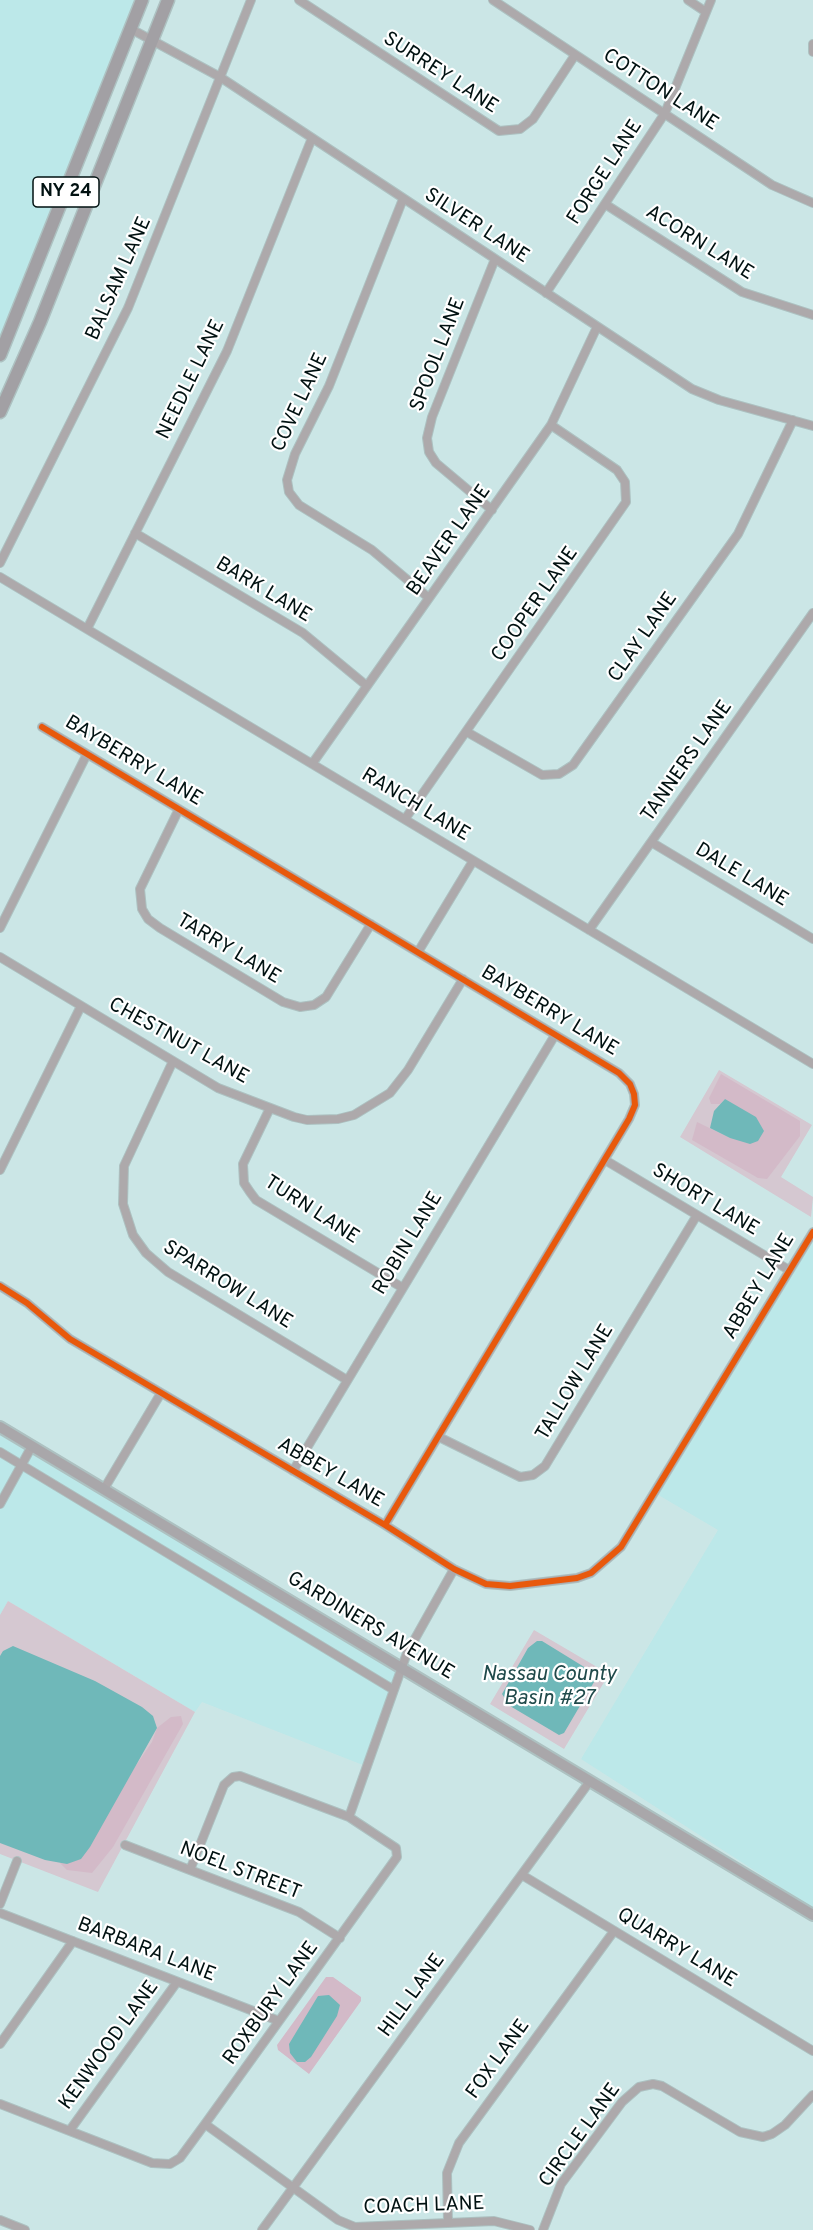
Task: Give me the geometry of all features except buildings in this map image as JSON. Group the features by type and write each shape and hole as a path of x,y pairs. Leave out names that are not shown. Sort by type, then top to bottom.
{"main road":[{"name":"NY 24","path":"0,355 142,0"},
{"name":"NY 24","path":"0,412 40,322 168,0"},
{"name":"GARDINERS AVENUE","path":"0,1427 813,1915"}],"street":[{"name":"BALSAM LANE","path":"0,563 128,308 250,0"},
{"name":"SURREY LANE","path":"299,0 499,131 520,129 533,119 575,55"},
{"name":"COTTON LANE","path":"493,0 772,185 790,195 813,203"},
{"path":"688,0 706,12"},
{"name":"FORGE LANE","path":"546,293 665,113 711,0"},
{"name":"SILVER LANE","path":"131,29 152,38 220,77 692,389 719,400 813,426"},
{"path":"813,44 813,52"},
{"name":"NEEDLE LANE","path":"87,629 227,351 312,138"},
{"name":"COVE LANE","path":"404,199 329,386 295,454 287,480 289,492 299,505 372,550 429,598"},
{"name":"ACORN LANE","path":"605,204 742,292 813,315"},
{"name":"SPOOL LANE","path":"492,510 436,463 429,452 427,438 432,417 495,259"},
{"name":"BEAVER LANE","path":"312,764 551,425 597,327"},
{"name":"CLAY LANE","path":"467,732 542,775 559,774 573,765 738,534 793,420"},
{"name":"COOPER LANE","path":"405,819 626,502 626,482 617,470 551,425"},
{"name":"BARK LANE","path":"135,533 303,633 367,686"},
{"name":"RANCH LANE","path":"0,576 813,1064"},
{"name":"TANNERS LANE","path":"589,930 813,614"},
{"name":"BAYBERRY LANE","path":"42,727 619,1073 630,1084 635,1105 629,1119 385,1525"},
{"path":"0,928 87,754"},
{"name":"TARRY LANE","path":"179,809 140,889 142,909 148,920 160,928 283,1002 300,1007 314,1005 326,998 371,924"},
{"name":"DALE LANE","path":"651,842 813,939"},
{"path":"418,952 473,861"},
{"name":"CHESTNUT LANE","path":"0,957 219,1088 294,1118 324,1120 354,1114 377,1103 390,1093 408,1070 463,979"},
{"path":"0,1170 81,1006"},
{"name":"ROBIN LANE","path":"293,1472 555,1035"},
{"name":"SPARROW LANE","path":"173,1061 124,1166 123,1204 133,1235 146,1253 168,1272 347,1380"},
{"name":"TURN LANE","path":"270,1108 243,1164 244,1183 250,1192 256,1200 403,1288"},
{"name":"SHORT LANE","path":"605,1160 789,1270"},
{"name":"TALLOW LANE","path":"439,1437 520,1477 533,1475 545,1466 697,1215"},
{"name":"ABBEY LANE","path":"0,1286 27,1303 70,1339 385,1525 454,1569 486,1584 510,1586 577,1578 591,1573 621,1547 813,1232"},
{"path":"104,1489 161,1394"},
{"path":"0,1504 32,1446"},
{"name":"GARDINERS AVENUE","path":"0,1452 394,1690"},
{"path":"190,1870 219,1798 232,1777 252,1779 349,1817 407,1653 454,1569"},
{"name":"HILL LANE","path":"261,2230 590,1781"},
{"name":"ROXBURY LANE","path":"70,2130 162,2166 180,2158 397,1857 396,1848 349,1817"},
{"name":"NOEL STREET","path":"125,1845 299,1912 340,1938"},
{"path":"0,1904 17,1861"},
{"name":"QUARRY LANE","path":"522,1875 813,2051"},
{"name":"BARBARA LANE","path":"0,1913 279,2021"},
{"name":"FOX LANE","path":"448,2223 447,2173 459,2143 614,1931"},
{"path":"0,2044 73,1941"},
{"name":"KENWOOD LANE","path":"70,2130 177,1982"},
{"name":"CIRCLE LANE","path":"543,2230 561,2184 622,2102 639,2087 653,2084 662,2086 740,2132 763,2137 772,2134 784,2125 813,2095"},
{"path":"0,2104 70,2130"},
{"name":"COACH LANE","path":"205,2124 338,2220 355,2227 494,2221 530,2230"},
{"path":"0,2220 25,2230"}],"shaded area":[{"path":"0,0 141,0 0,352"},
{"path":"719,1070 812,1125 781,1177 813,1197 811,1217 680,1137"},
{"path":"721,1074 800,1121 800,1136 767,1179 758,1178 692,1140 697,1122 730,1138 725,1099 720,1104 711,1104 709,1098"},
{"path":"813,1233 813,1908 581,1759 718,1530 655,1493"},
{"path":"0,1432 403,1670 368,1767 202,1702 195,1712 8,1601 0,1615"},
{"path":"8,1601 195,1712 98,1892 0,1854 0,1615"},
{"name":"Nassau County Basin #27","path":"534,1630 609,1674 564,1749 490,1704"},
{"path":"181,1716 183,1724 113,1847 92,1873 67,1870 60,1863 81,1846 152,1742 157,1728 171,1717"},
{"path":"326,1977 333,1977 361,1997 361,2001 309,2074 278,2050 277,2045"}],"water":[{"path":"725,1099 756,1117 764,1131 758,1141 750,1144 730,1138 710,1128 714,1111"},
{"name":"Nassau County Basin #27","path":"537,1641 542,1641 597,1677 564,1733 559,1735 510,1706 502,1694 528,1648"},
{"path":"13,1646 95,1681 142,1707 153,1716 157,1728 90,1847 81,1859 67,1864 45,1860 0,1843 0,1656 3,1651"},
{"path":"329,1995 340,2005 337,2016 311,2057 305,2062 297,2062 290,2053 289,2044 318,1996"}],"cycle path":[{"path":"42,727 619,1073 630,1084 635,1105 629,1119 385,1525"},
{"path":"0,1286 27,1303 70,1339 385,1525 454,1569 486,1584 510,1586 577,1578 591,1573 621,1547 813,1232"}]}
